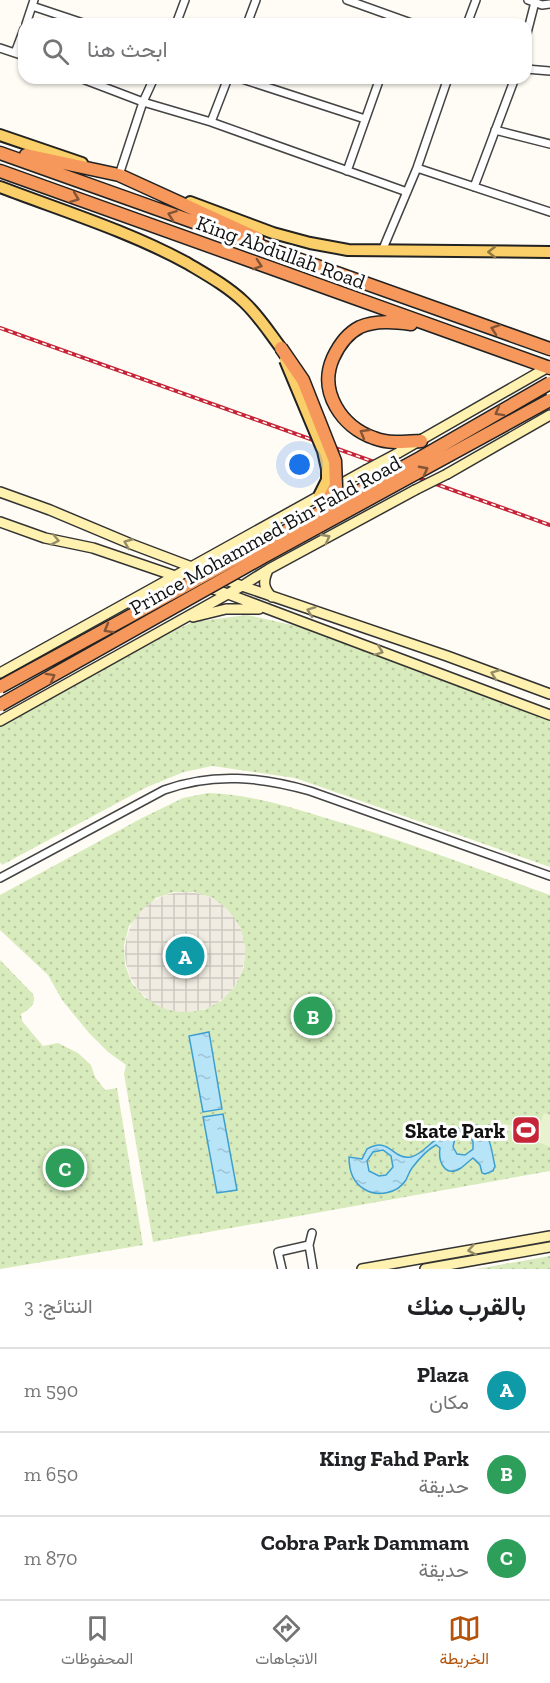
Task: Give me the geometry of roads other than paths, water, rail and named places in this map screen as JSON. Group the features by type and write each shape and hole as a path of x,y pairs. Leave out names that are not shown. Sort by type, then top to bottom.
{"highway":[{"path":"0,151 119,175 326,270"},
{"name":"King Abdullah Road","path":"0,151 550,349"},
{"name":"King Abdullah Road","path":"0,171 549,367"},
{"path":"0,178 48,188"},
{"path":"420,441 401,443 375,439 358,430 345,419 334,406 329,382 330,364 346,337 360,327 388,322 434,327"},
{"path":"515,336 550,339"},
{"path":"281,348 303,380 335,461 336,486 322,511"},
{"name":"Prince Mohammed Bin Fahd Road","path":"0,687 420,458 550,383"},
{"name":"Prince Mohammed Bin Fahd Road","path":"0,705 263,557 550,400"}],"main road":[{"path":"0,135 119,175 282,236 310,243 348,250 550,252"},
{"path":"0,187 106,226 170,254 220,283 243,301 281,348 323,451 327,480 319,496"}],"street":[{"path":"178,18 185,0"},
{"path":"249,18 256,0"},
{"path":"347,0 390,18"},
{"path":"469,18 476,0"},
{"path":"529,18 531,1 542,5 550,4"},
{"path":"28,18 33,3 71,18"},
{"path":"15,53 18,45"},
{"path":"0,48 18,54"},
{"path":"532,70 550,71"},
{"path":"96,84 407,192"},
{"path":"119,175 151,84"},
{"path":"211,123 226,84"},
{"path":"257,84 365,119"},
{"path":"347,171 378,84"},
{"path":"382,251 417,168 446,84"},
{"path":"474,188 513,84"},
{"path":"495,130 550,144"},
{"path":"417,168 550,213"},
{"name":"Prince Mohammed Bin Fahd Road","path":"0,673 420,441 549,367"},
{"path":"0,721 269,569 550,417"},
{"path":"0,492 242,586 550,694"},
{"path":"0,522 45,538 93,548 228,594 550,715"},
{"path":"269,569 264,578 264,585 272,597"},
{"path":"171,625 226,609 271,611"},
{"path":"0,878 164,790 185,782 228,778 276,782 310,791 550,876"},
{"path":"312,1233 309,1245 313,1269"},
{"path":"362,1269 550,1236"},
{"path":"510,1243 512,1254"},
{"path":"282,1269 278,1252 309,1245"},
{"path":"425,1269 550,1247"}],"water":[{"path":"209,1032 222,1109 203,1112 189,1036"},
{"path":"223,1114 237,1190 217,1193 203,1117"},
{"path":"470,1124 482,1129 489,1140 495,1166 493,1171 482,1173 480,1165 473,1158 455,1171 447,1170 440,1158 440,1148 436,1145 417,1162 402,1185 392,1191 375,1193 369,1191 360,1186 352,1175 349,1157 362,1159 367,1149 381,1145 404,1157 411,1157 438,1138","holes":["461,1134 469,1135 473,1142 473,1149 465,1155 457,1154 453,1147 455,1138","383,1150 391,1156 393,1167 386,1175 379,1176 369,1171 367,1161 373,1152"]}],"railway":[{"path":"0,328 550,525"}],"place":[{"name":"Plaza","path":"185,956"},
{"name":"King Fahd Park","path":"313,1016"},
{"name":"Skate Park","path":"526,1130"},
{"name":"Cobra Park Dammam","path":"65,1168"}]}
